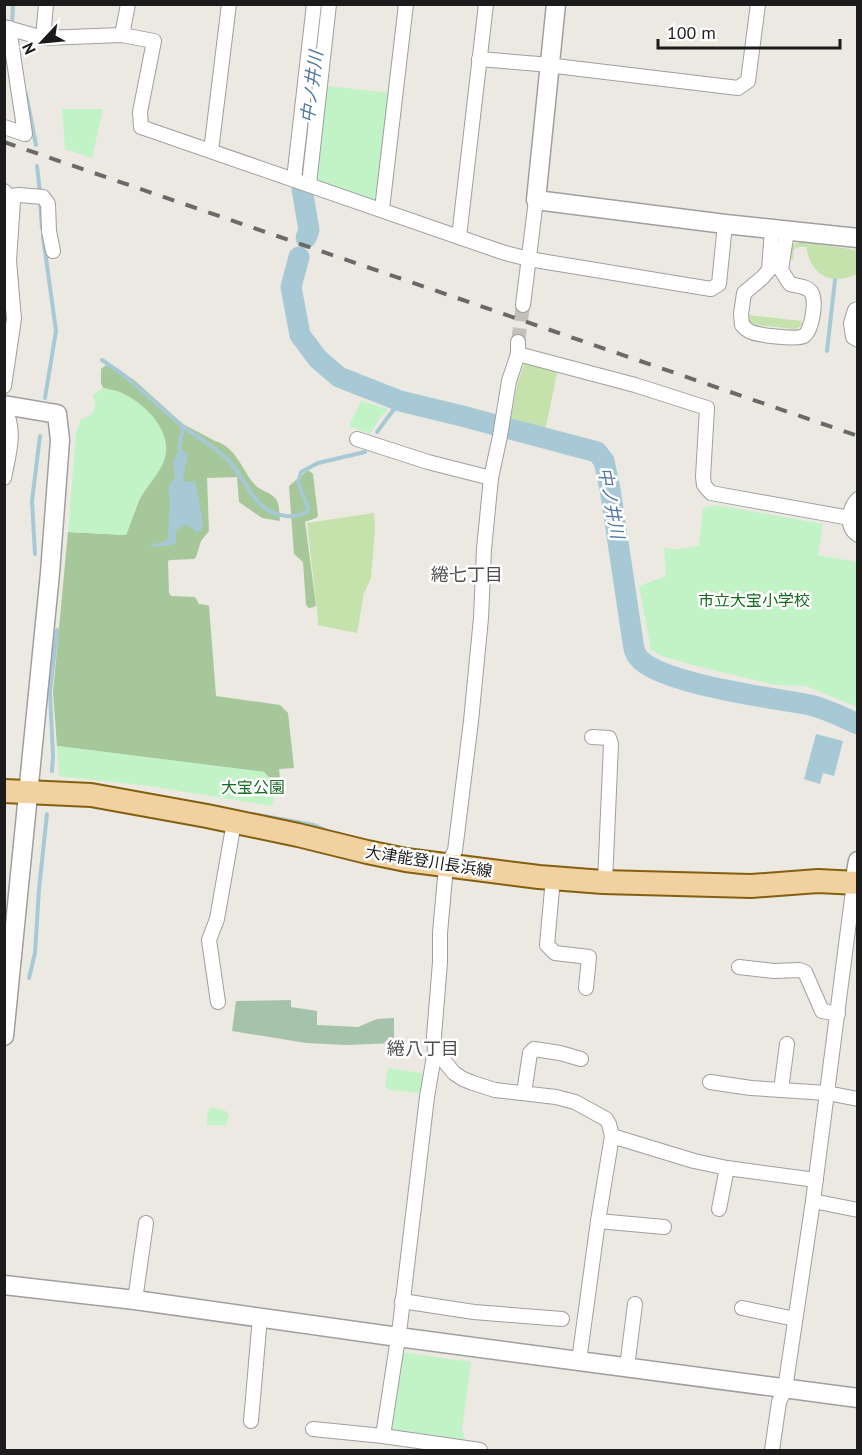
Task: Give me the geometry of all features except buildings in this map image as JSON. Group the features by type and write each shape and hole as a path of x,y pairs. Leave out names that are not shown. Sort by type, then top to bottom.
{"main road":[{"name":"大津能登川長浜線","path":"4,791 91,795 298,835 367,852 446,866 553,878 604,882 751,885 856,876"}],"street":[{"path":"43,38 46,4"},
{"path":"122,35 128,4"},
{"path":"211,151 229,4"},
{"path":"294,179 314,4"},
{"path":"309,184 329,4"},
{"path":"382,209 406,4"},
{"path":"459,237 486,4"},
{"path":"523,305 556,4"},
{"path":"479,59 738,88 748,81 758,4"},
{"path":"4,127 25,134 7,28 43,38 122,35 154,41 140,112 141,127 529,259 711,289 719,284 725,224"},
{"path":"7,194 40,197 48,204 49,231 53,251"},
{"path":"4,386 9,332 14,319 7,261 11,249 13,201 7,194"},
{"path":"536,200 858,238"},
{"path":"779,230 781,270 790,284 806,287 811,292 814,303 811,325 805,335 797,338 750,332 742,325 744,293 769,270 779,230"},
{"path":"858,309 855,310 850,323 854,337 858,340"},
{"path":"383,1436 435,1050 440,933 446,866 455,850 468,745 481,618 484,549 491,478 509,381 518,348 707,408 703,477 704,485 711,493 850,518"},
{"path":"4,407 8,416 11,440 4,478"},
{"path":"4,407 57,414 60,440 50,573 4,1036"},
{"path":"357,439 428,462 491,478"},
{"path":"858,499 852,506 850,518 853,532 858,535"},
{"path":"592,737 609,738 611,744 604,882"},
{"path":"218,1002 208,940 217,919 234,822"},
{"path":"772,1450 779,1402 785,1389 813,1201 856,876"},
{"path":"553,878 547,945 555,953 589,957 586,988"},
{"path":"739,967 805,972 822,1011 838,1014"},
{"path":"781,1090 787,1044"},
{"path":"524,1093 530,1053 534,1049 581,1059"},
{"path":"435,1050 454,1073 463,1079 495,1090 556,1097 575,1102 601,1115 609,1124 612,1136 579,1361"},
{"path":"710,1082 751,1088 827,1093 858,1099"},
{"path":"612,1136 694,1161 727,1168 816,1180"},
{"path":"719,1209 727,1168"},
{"path":"813,1201 858,1210"},
{"path":"598,1221 664,1227"},
{"path":"135,1300 146,1223"},
{"path":"4,1285 135,1300 398,1338 627,1366 858,1398"},
{"path":"402,1301 474,1312 562,1319"},
{"path":"627,1366 635,1305"},
{"path":"742,1308 795,1319"},
{"path":"251,1421 260,1317"},
{"path":"313,1429 480,1450"}],"green space":[{"path":"327,86 390,93 378,198 373,201 320,183 317,178"},
{"path":"62,109 103,109 92,158 65,149"},
{"path":"802,242 857,250 857,274 838,279 822,275 811,263 806,244 806,247 794,249 793,260 788,259 793,245"},
{"path":"749,315 802,321 801,326 795,329 756,325 750,322"},
{"path":"525,362 548,367 557,373 545,431 510,422 518,381"},
{"path":"106,365 133,379 183,424 228,448 255,485 277,500 280,521 262,518 239,502 237,477 207,478 209,531 201,541 194,559 168,561 171,596 195,597 199,604 209,606 216,696 280,705 288,713 294,768 279,769 281,787 277,786 264,772 57,746 53,692 68,532 126,535 140,498 161,467 118,392 103,388 101,369"},
{"path":"103,388 117,391 135,400 158,423 166,442 163,464 141,496 126,535 68,532 76,433 81,419 90,415 94,410 93,395"},
{"path":"361,401 388,409 370,434 349,426"},
{"path":"308,470 313,474 318,516 305,522 316,605 309,608 306,605 303,562 294,554 289,486"},
{"name":"市立大宝小学校","path":"717,505 823,524 818,555 857,562 857,707 806,686 775,685 700,667 662,656 651,650 639,586 666,576 664,547 677,549 699,546 703,508"},
{"path":"374,513 371,578 364,593 357,633 317,625 307,523"},
{"name":"大宝公園","path":"57,746 264,772 276,787 272,806 149,786 59,776"},
{"path":"291,1000 291,1007 317,1011 317,1025 358,1027 377,1019 394,1018 394,1043 346,1045 306,1043 232,1031 236,1001"},
{"path":"388,1068 427,1074 421,1093 389,1090 385,1086"},
{"path":"210,1107 226,1111 229,1116 226,1125 207,1125"},
{"path":"400,1352 471,1362 462,1430 466,1442 394,1434 390,1430"}],"water":[{"path":"179,448 188,454 183,479 186,482 195,481 203,522 201,531 196,532 186,525 176,530 176,543 162,546 148,545 164,542 168,538 169,486 175,478 173,463"},
{"path":"816,734 843,741 834,776 823,773 820,784 804,779"}],"waterway":[{"path":"12,25 13,4"},
{"name":"中ノ井川","path":"303,170 322,4"},
{"path":"26,94 36,145"},
{"path":"37,166 40,192"},
{"name":"中ノ井川","path":"302,189 309,230 306,238"},
{"path":"40,200 42,228"},
{"path":"43,236 56,331 45,398"},
{"name":"中ノ井川","path":"299,257 291,287 300,335 318,359 339,377 400,401 597,452 604,461 610,489 634,649 638,657 650,667 668,675 745,694 810,705 858,724"},
{"path":"827,351 835,280"},
{"path":"102,360 125,376 183,427 179,448"},
{"path":"377,432 400,401"},
{"path":"183,427 212,446 228,460 258,502 265,508 286,516 308,511 298,483 301,472 318,463 365,452"},
{"path":"35,554 32,501 40,436"},
{"path":"52,771 50,692 57,630"},
{"path":"29,978 35,953 47,814"},
{"path":"252,814 314,825 332,833"}],"tunnel":[{"path":"518,342 523,305"}],"railway":[{"path":"4,142 858,436"}],"district":[{"name":"綣七丁目","path":"467,575"},
{"name":"綣八丁目","path":"423,1049"}]}
